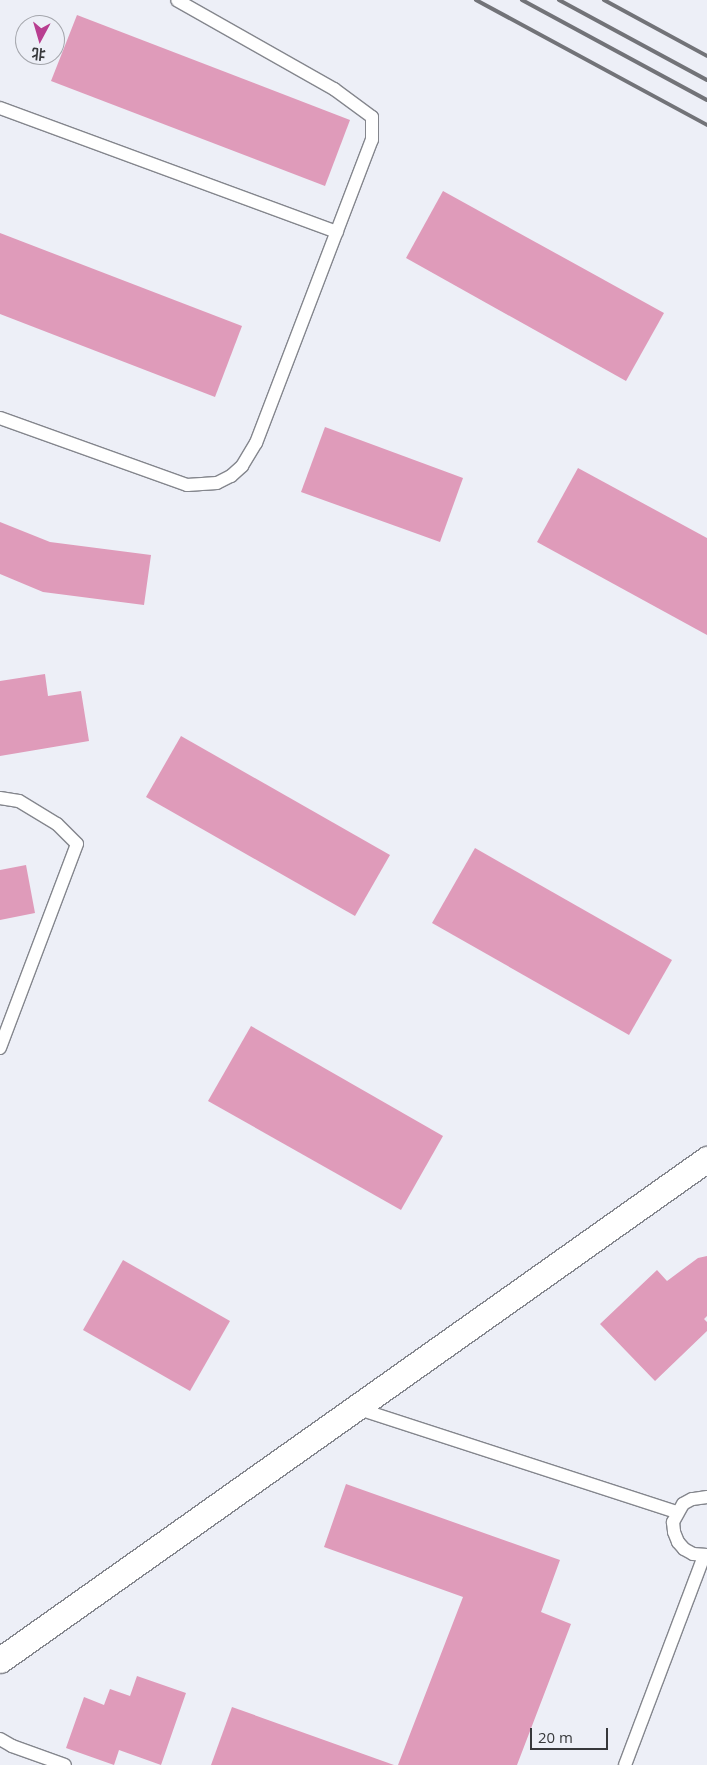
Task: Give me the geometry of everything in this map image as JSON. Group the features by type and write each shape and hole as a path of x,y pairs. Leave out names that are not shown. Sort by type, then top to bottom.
{"street":[{"path":"0,1660 707,1159"}],"lane":[{"path":"0,418 188,485 217,482 231,476 242,466 256,443 372,140 372,117 334,89 177,0"},
{"path":"0,108 337,232"},
{"path":"0,798 19,801 57,824 77,844 0,1048"},
{"path":"356,1408 676,1512"},
{"path":"625,1765 705,1556 684,1550 678,1542 674,1532 676,1512 682,1504 692,1499 707,1497"},
{"path":"0,1739 12,1746 65,1765"}],"building":[{"path":"77,15 350,120 325,186 51,81 57,65 65,65 65,45"},
{"path":"443,191 664,313 626,381 406,258"},
{"path":"0,233 242,326 215,397 0,314"},
{"path":"325,427 463,478 440,542 301,492"},
{"path":"578,468 707,538 707,635 537,542"},
{"path":"0,522 50,542 151,555 144,605 43,592 0,574"},
{"path":"45,674 48,696 81,691 89,741 0,756 0,681"},
{"path":"181,736 390,855 355,916 146,797"},
{"path":"475,848 672,960 629,1035 432,923"},
{"path":"26,865 35,913 0,920 0,870"},
{"path":"251,1026 443,1136 401,1210 208,1101"},
{"path":"707,1256 707,1316 704,1319 707,1322 707,1331 655,1381 600,1324 657,1270 667,1281 698,1258"},
{"path":"123,1260 230,1321 190,1391 83,1330"},
{"path":"346,1484 560,1560 541,1612 571,1624 517,1765 398,1765 463,1597 324,1547"},
{"path":"137,1676 186,1693 161,1765 119,1750 114,1765 66,1748 84,1697 104,1705 110,1689 130,1696"},
{"path":"232,1707 394,1765 211,1765"}],"railway":[{"path":"476,0 707,125"},
{"path":"522,0 707,100"},
{"path":"559,0 707,80"},
{"path":"604,0 707,56"}]}
